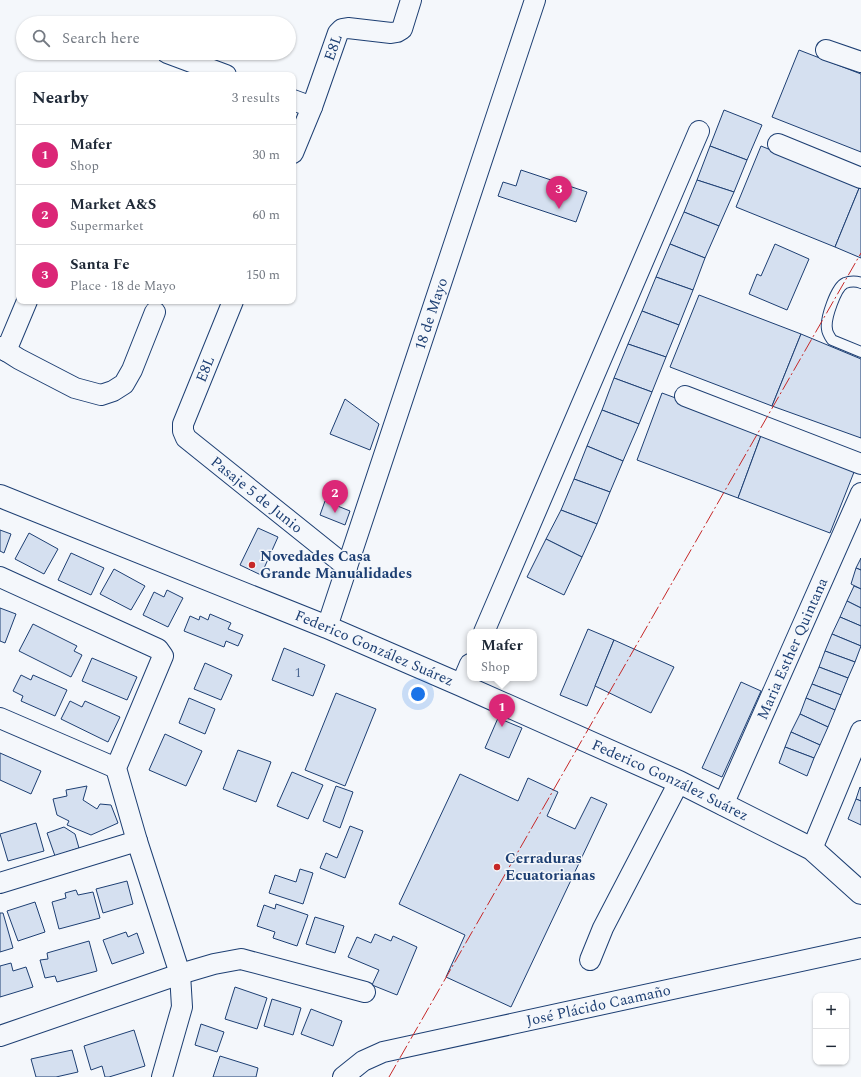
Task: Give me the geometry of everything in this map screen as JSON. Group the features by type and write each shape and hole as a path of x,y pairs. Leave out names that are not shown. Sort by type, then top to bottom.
{"street":[{"name":"E8L","path":"296,146 312,107 338,32 342,29 348,28 391,33 397,32 402,29 411,0"},
{"name":"18 de Mayo","path":"327,627 535,0"},
{"path":"826,50 861,62"},
{"path":"185,60 218,72"},
{"path":"296,101 312,107"},
{"path":"485,629 699,131"},
{"path":"778,144 861,178"},
{"path":"26,304 3,349 41,371 75,388 101,394 113,391 124,384 132,370 155,312"},
{"name":"E8L","path":"186,438 183,431 183,424 232,304"},
{"path":"685,396 861,464"},
{"name":"Pasaje 5 de Junio","path":"186,438 347,567"},
{"name":"Maria Esther Quintana","path":"723,805 861,493"},
{"name":"Federico González Suárez","path":"0,496 327,627 679,782 812,849 861,894"},
{"path":"0,577 158,649 163,656 116,768 137,841 180,974 182,1007 162,1077"},
{"path":"461,685 467,671"},
{"path":"0,718 116,768"},
{"path":"812,849 861,731"},
{"path":"590,960 603,928 679,782"},
{"path":"0,883 137,841"},
{"name":"José Plácido Caamaño","path":"343,1077 363,1061 383,1052 861,948"},
{"path":"0,1036 180,974 214,964 241,959 365,992"}],"lane":[{"path":"861,283 857,281 845,283 839,289 827,319 827,330 832,340 861,352"}],"building":[{"path":"799,50 861,74 861,152 772,117"},
{"path":"724,110 762,125 747,160 710,146"},
{"path":"710,146 747,160 734,192 697,180"},
{"path":"761,146 860,186 835,247 736,207"},
{"path":"521,170 587,192 576,222 498,196 503,182 516,186"},
{"path":"697,180 734,192 719,226 684,212"},
{"path":"861,186 861,258 835,247"},
{"path":"684,212 719,226 705,258 670,244"},
{"path":"670,244 705,258 693,290 656,277"},
{"path":"775,244 809,259 787,310 749,294 757,274 761,276"},
{"path":"656,277 693,290 679,325 642,311"},
{"path":"699,295 801,334 772,406 670,367"},
{"path":"642,311 679,325 666,357 628,344"},
{"path":"801,334 861,359 861,438 772,406"},
{"path":"628,344 666,357 652,392 614,378"},
{"path":"614,378 652,392 639,424 602,410"},
{"path":"662,393 763,430 738,498 637,460"},
{"path":"345,399 379,424 370,450 330,434"},
{"path":"602,410 639,424 623,461 587,446"},
{"path":"763,430 856,467 830,533 738,498"},
{"path":"587,446 623,461 610,492 574,479"},
{"path":"574,479 610,492 597,524 561,510"},
{"path":"325,501 350,511 345,525 320,515"},
{"path":"561,510 597,524 582,557 546,539"},
{"path":"258,528 278,537 261,575 240,565"},
{"path":"0,530 11,534 4,553 0,551"},
{"path":"29,533 58,549 44,574 15,559"},
{"path":"546,539 582,557 564,595 527,577"},
{"path":"71,553 104,568 91,595 58,580"},
{"path":"861,558 861,570 856,568"},
{"path":"856,568 861,570 861,589 851,584"},
{"path":"114,569 145,586 131,610 100,594"},
{"path":"854,586 861,589 861,608 847,601"},
{"path":"167,590 183,598 168,627 143,615 154,592 164,597"},
{"path":"847,601 861,608 861,626 840,617"},
{"path":"0,608 16,614 5,643 0,641"},
{"path":"210,614 231,623 228,629 243,635 238,646 226,641 224,647 184,631 190,616 199,620 200,616 208,620"},
{"path":"840,617 861,626 861,646 832,634"},
{"path":"33,624 77,646 74,651 82,655 71,677 19,651"},
{"path":"588,629 614,640 587,706 560,695"},
{"path":"832,634 861,646 855,662 825,651"},
{"path":"614,640 674,667 651,713 595,686"},
{"path":"284,648 325,665 313,696 272,680"},
{"path":"825,651 855,662 848,678 819,667"},
{"path":"92,658 137,677 127,700 82,681"},
{"path":"205,663 232,675 221,700 194,689"},
{"path":"819,667 848,678 841,695 812,684"},
{"path":"21,675 31,680 33,675 67,690 55,716 21,701 23,696 13,691"},
{"path":"741,682 761,691 722,777 702,768"},
{"path":"812,684 841,695 835,710 806,698"},
{"path":"336,693 376,709 345,786 305,770"},
{"path":"189,698 215,709 205,734 179,723"},
{"path":"806,698 835,710 828,727 800,714"},
{"path":"70,701 82,707 85,701 120,717 108,742 61,719"},
{"path":"800,714 828,727 820,745 791,732"},
{"path":"498,718 522,728 509,758 485,748"},
{"path":"791,732 820,745 814,758 785,747"},
{"path":"165,734 202,751 186,786 149,770"},
{"path":"785,747 814,758 807,776 779,763"},
{"path":"238,750 271,762 256,802 223,789"},
{"path":"0,753 41,771 31,794 0,780"},
{"path":"292,772 323,785 308,819 277,806"},
{"name":"Cerraduras Ecuatorianas","path":"460,774 518,801 528,778 558,792 547,816 575,829 591,797 607,804 511,1007 446,977 465,935 399,904"},
{"path":"87,786 83,800 97,809 100,804 111,805 118,823 91,835 67,825 69,821 57,815 53,799 67,796 66,790"},
{"path":"336,786 353,792 340,828 323,821"},
{"path":"860,787 861,788 861,801 856,799"},
{"path":"856,799 861,801 861,825 848,819"},
{"path":"36,823 44,851 8,861 0,834"},
{"path":"350,826 363,831 345,878 320,868 326,853 337,858"},
{"path":"64,827 75,834 79,848 55,856 47,833"},
{"path":"300,869 313,873 303,904 269,893 275,875 296,882"},
{"path":"127,881 133,904 103,913 96,889"},
{"path":"76,890 78,895 93,892 100,918 59,929 52,902 66,898 65,893"},
{"path":"35,902 45,932 18,941 7,911"},
{"path":"276,904 308,915 297,946 273,938 275,932 257,926 264,905 275,909"},
{"path":"0,913 3,913 13,948 0,952"},
{"path":"315,917 344,926 335,953 306,944"},
{"path":"126,932 128,937 137,933 144,953 112,964 103,940"},
{"path":"375,934 391,941 393,936 417,947 397,995 372,985 379,970 348,957 357,937 371,943"},
{"path":"89,941 97,971 57,982 55,976 45,978 40,960 48,959 47,953"},
{"path":"11,963 13,971 26,967 33,987 0,997 0,966"},
{"path":"235,987 267,998 257,1029 225,1019"},
{"path":"272,999 301,1008 293,1035 264,1026"},
{"path":"311,1009 342,1021 333,1046 301,1034"},
{"path":"201,1024 224,1032 217,1052 195,1045"},
{"path":"134,1030 145,1066 109,1077 105,1077 102,1066 91,1070 84,1046"},
{"path":"72,1050 78,1072 56,1077 36,1077 31,1059"},
{"path":"220,1056 258,1068 256,1077 213,1077"}],"power":[{"path":"389,1077 861,253"}],"place":[{"name":"Santa Fe","path":"559,209"},
{"name":"Market A&S","path":"335,513"},
{"name":"Novedades Casa Grande Manualidades","path":"252,565"},
{"name":"Mafer","path":"502,727"},
{"name":"Cerraduras Ecuatorianas","path":"497,867"}]}
